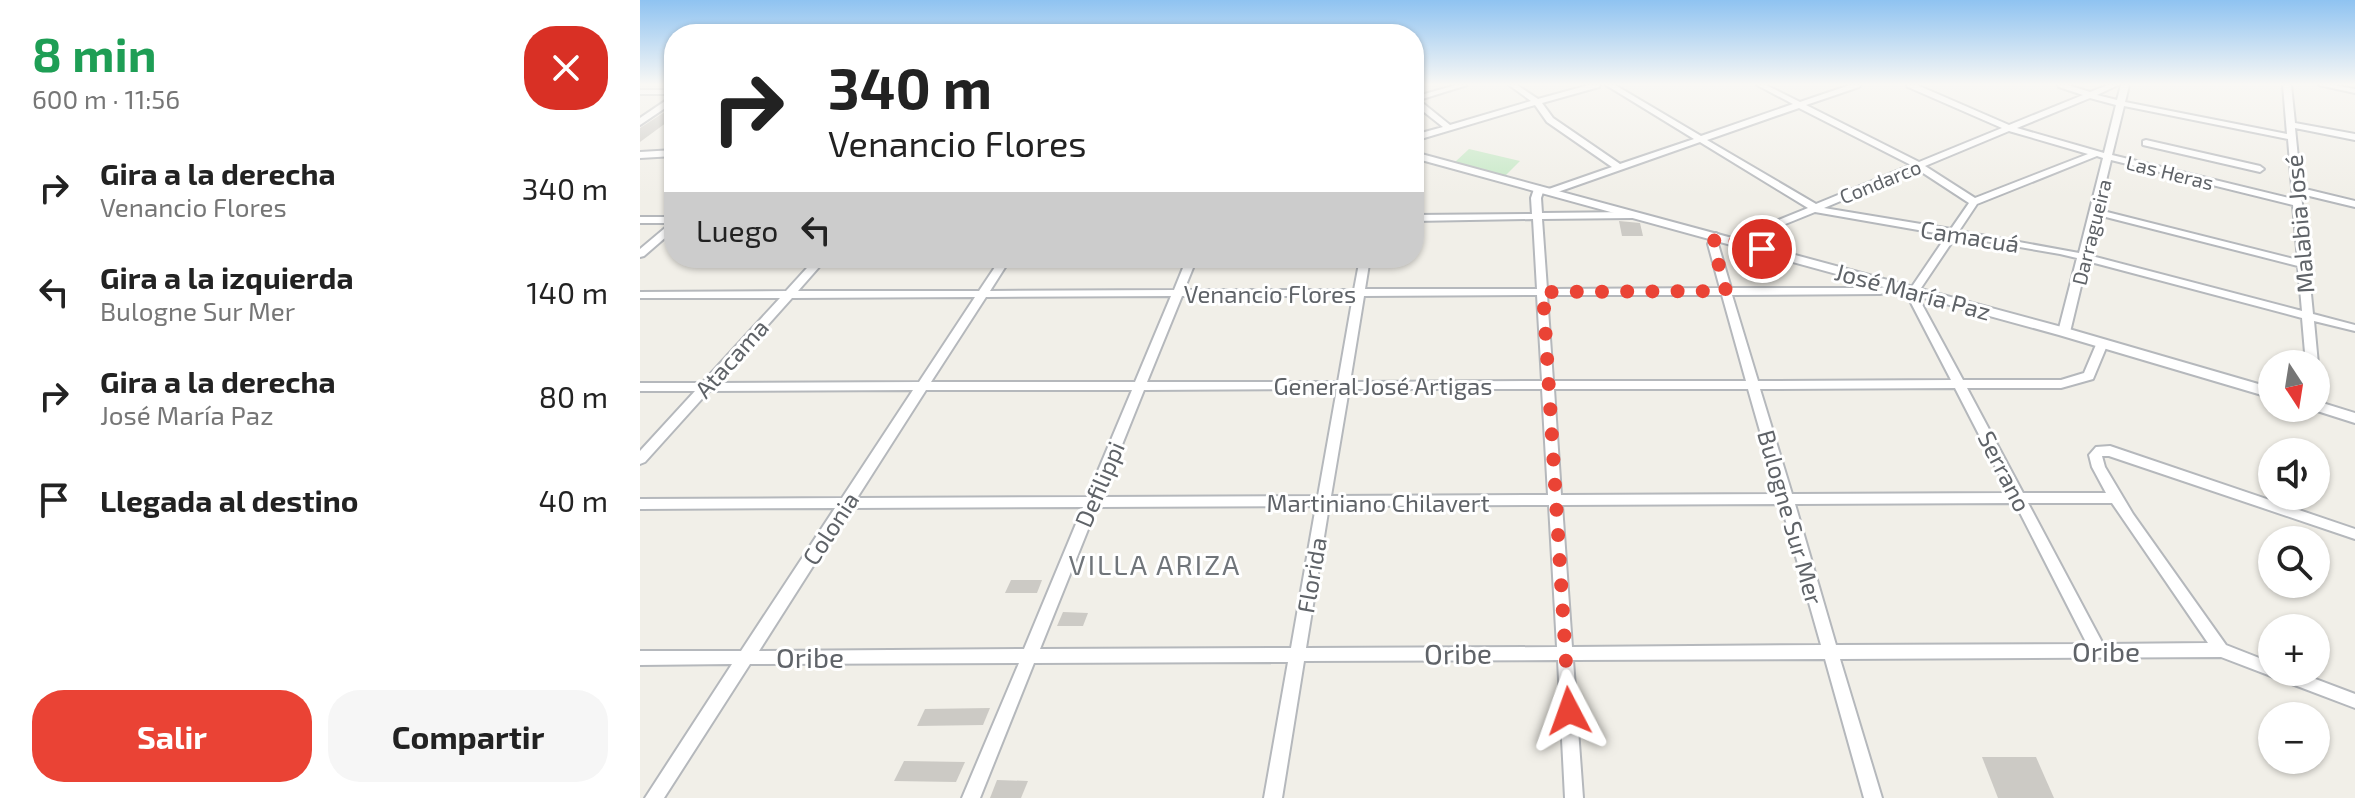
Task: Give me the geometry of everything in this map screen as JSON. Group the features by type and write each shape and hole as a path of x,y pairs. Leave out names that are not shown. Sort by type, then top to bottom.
{"street":[{"path":"1442,122 1449,128"},
{"path":"1424,135 1468,122"},
{"path":"1554,122 1617,166"},
{"name":"Camacuá","path":"1673,122 1814,207 2085,257 2355,328"},
{"path":"1574,798 1536,194 1748,122"},
{"path":"1834,122 1917,165 1974,202"},
{"name":"Las Heras","path":"1995,122 2110,157 2297,203"},
{"name":"Condarco","path":"1735,241 2022,122"},
{"name":"Darragueira","path":"2064,332 2117,122"},
{"path":"2217,122 2291,137"},
{"path":"2290,125 2355,137"},
{"name":"Malabia José","path":"2290,125 2311,350"},
{"path":"2146,143 2260,169"},
{"path":"1914,291 1974,202 2097,153"},
{"path":"640,155 664,154"},
{"path":"2189,155 2189,177"},
{"name":"José María Paz","path":"1424,158 2064,332 2258,389"},
{"path":"2296,190 2355,204"},
{"path":"2096,212 2302,264"},
{"path":"1424,218 1632,215"},
{"path":"640,220 664,221"},
{"path":"640,254 664,231"},
{"name":"Bulogne Sur Mer","path":"1716,236 1713,244 1726,291 1873,798"},
{"name":"Atacama","path":"640,459 813,268"},
{"name":"Colonia","path":"654,798 999,268"},
{"name":"Defilippi","path":"971,798 1188,268"},
{"name":"Florida","path":"1273,798 1364,268"},
{"name":"Venancio Flores","path":"640,295 1880,291 1899,287"},
{"name":"Serrano","path":"1914,291 1913,297 2099,651"},
{"name":"General José Artigas","path":"640,387 2073,383 2094,371 2102,343"},
{"path":"2330,410 2355,418"},
{"path":"2221,650 2095,465 2095,455 2100,450 2355,534"},
{"name":"Martiniano Chilavert","path":"640,504 2116,498"},
{"name":"Oribe","path":"640,658 2221,650 2258,665"},
{"path":"2315,686 2355,701"}],"green space":[{"path":"1469,149 1520,161 1505,176 1454,163"}],"building":[{"path":"649,122 664,122 640,142 640,128"},
{"path":"1619,221 1640,223 1643,236 1622,236"},
{"path":"1011,580 1042,580 1037,593 1005,593"},
{"path":"1063,612 1088,613 1083,626 1057,626"},
{"path":"990,708 983,725 917,726 925,709"},
{"path":"1982,757 2036,757 2054,798 1998,798"},
{"path":"904,761 965,762 956,782 894,781"},
{"path":"997,780 1028,781 1021,798 990,798"}],"district":[{"name":"VILLA ARIZA","path":"1155,564"}],"route":[{"path":"1569,711 1543,292 1726,291 1713,244 1716,236 1762,249"}]}
